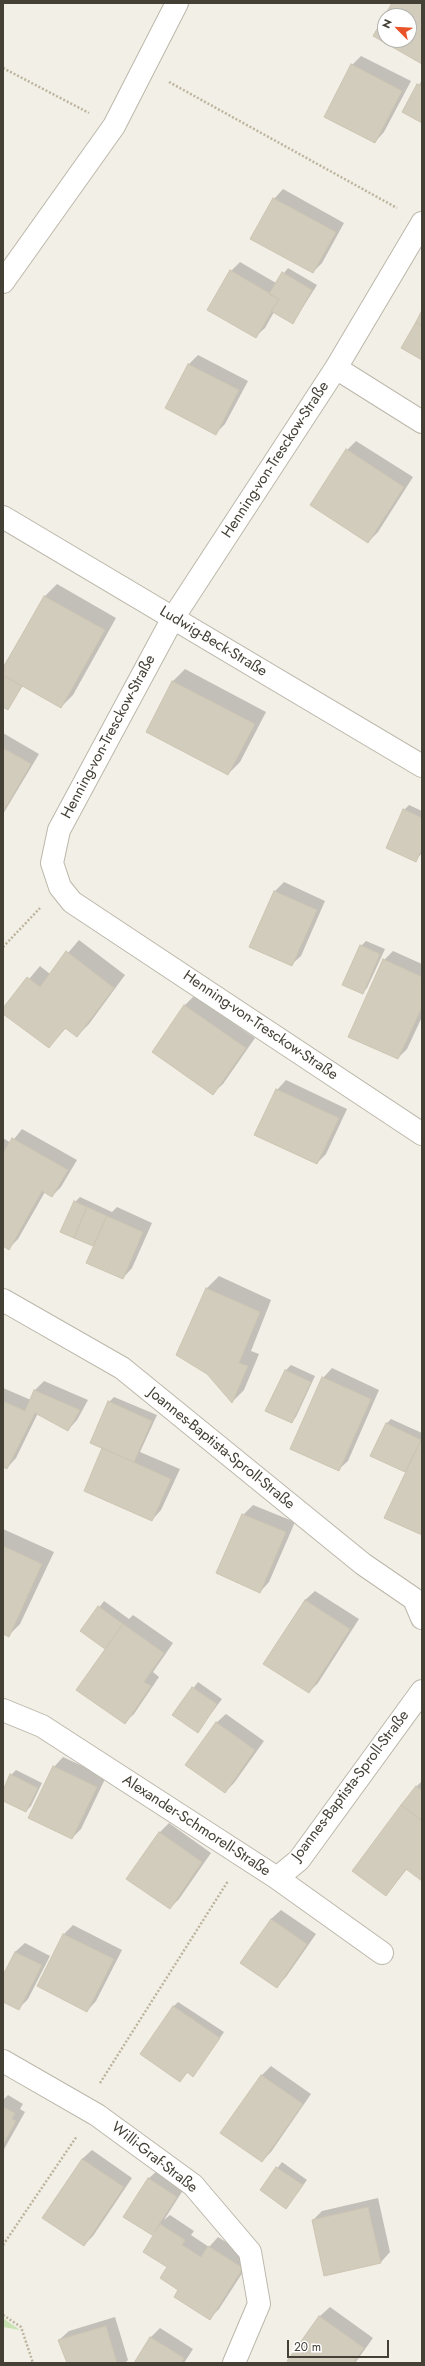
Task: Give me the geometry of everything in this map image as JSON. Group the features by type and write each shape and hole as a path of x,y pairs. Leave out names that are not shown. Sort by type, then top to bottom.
{"street":[{"path":"3,282 114,126 177,3"},
{"name":"Henning-von-Tresckow-Straße","path":"422,222 336,368 173,618 59,830 52,863 60,887 72,902 422,1134"},
{"path":"336,368 422,422"},
{"name":"Ludwig-Beck-Straße","path":"3,517 422,766"},
{"name":"Joannes-Baptista-Sproll-Straße","path":"3,1300 122,1368 363,1564 414,1599 422,1618"},
{"name":"Joannes-Baptista-Sproll-Straße","path":"277,1878 299,1860 422,1691"},
{"name":"Alexander-Schmorell-Straße","path":"3,1710 42,1726 277,1878 382,1954"},
{"name":"Willi-Graf-Straße","path":"3,2061 89,2110 193,2185 250,2252 259,2304 234,2363"}],"path":[{"path":"3,68 114,126"},
{"path":"168,81 401,210"},
{"path":"3,947 60,887"},
{"path":"3,2246 89,2110 243,1857"},
{"path":"3,2315 21,2327 33,2363"}],"green space":[{"path":"3,2318 20,2330 3,2327"}],"building":[{"path":"392,3 422,3 422,64 394,48 417,48 417,8 389,8"},
{"path":"377,29 377,38 373,36"},
{"path":"351,64 402,91 375,143 324,117"},
{"path":"417,84 422,86 422,123 402,112"},
{"path":"273,198 336,232 313,273 250,239"},
{"path":"230,270 279,299 256,338 207,310"},
{"path":"282,272 312,290 293,324 271,311 279,299 269,294"},
{"path":"422,310 422,326 416,322"},
{"path":"416,322 422,326 422,360 401,348"},
{"path":"188,364 239,390 216,435 165,408"},
{"path":"346,449 404,487 368,543 310,505"},
{"path":"44,596 105,630 61,708 3,675 3,668"},
{"path":"3,675 22,686 8,710 3,707"},
{"path":"172,681 255,724 228,775 146,732"},
{"path":"3,748 31,764 3,812"},
{"path":"403,809 422,818 422,848 416,862 386,848"},
{"path":"274,891 317,910 292,966 249,947"},
{"path":"360,945 380,954 363,994 342,985"},
{"path":"66,951 114,988 77,1037 65,1028 49,1048 3,1014 3,1008 27,977 40,987"},
{"path":"383,959 422,977 422,1007 398,1059 348,1037"},
{"path":"184,1005 246,1048 213,1095 152,1052"},
{"path":"276,1089 339,1118 317,1164 254,1135"},
{"path":"12,1138 68,1170 52,1197 42,1191 9,1250 3,1246 3,1153"},
{"path":"74,1201 87,1207 74,1238 60,1232"},
{"path":"87,1207 107,1216 93,1246 74,1238"},
{"path":"107,1216 143,1232 123,1279 86,1263"},
{"path":"206,1288 260,1312 239,1363 248,1366 232,1403 207,1374 176,1355"},
{"path":"285,1370 311,1382 292,1423 265,1411"},
{"path":"322,1377 371,1399 339,1471 290,1449"},
{"path":"34,1390 80,1410 68,1431 35,1413 7,1469 3,1467 3,1401 25,1411"},
{"path":"108,1401 152,1421 134,1462 90,1443"},
{"path":"386,1423 421,1440 405,1472 370,1456"},
{"path":"422,1440 422,1535 384,1518"},
{"path":"102,1448 171,1479 152,1521 84,1491"},
{"path":"242,1514 286,1532 260,1593 216,1573"},
{"path":"3,1546 42,1564 9,1637 3,1634"},
{"path":"305,1600 350,1629 309,1693 263,1664"},
{"path":"98,1606 123,1624 105,1649 80,1631"},
{"path":"123,1624 164,1653 144,1682 151,1686 125,1724 76,1690"},
{"path":"192,1687 217,1704 198,1733 172,1715"},
{"path":"216,1722 255,1750 225,1793 185,1765"},
{"path":"53,1766 97,1787 72,1839 28,1818"},
{"path":"10,1774 38,1788 26,1812 3,1801 3,1790"},
{"path":"416,1786 422,1791 422,1821 401,1805"},
{"path":"401,1805 422,1821 422,1881 406,1869 386,1896 352,1871"},
{"path":"159,1832 202,1862 170,1909 126,1879"},
{"path":"271,1919 307,1944 277,1988 240,1963"},
{"path":"63,1934 114,1959 87,2012 37,1986"},
{"path":"15,1952 42,1965 19,2010 3,2002 3,1975"},
{"path":"173,2006 220,2038 193,2077 187,2072 180,2082 140,2054"},
{"path":"261,2075 303,2104 262,2162 220,2133"},
{"path":"3,2107 15,2113 12,2119 16,2121 3,2145"},
{"path":"82,2159 124,2187 84,2246 42,2218"},
{"path":"276,2167 303,2185 286,2209 260,2190"},
{"path":"148,2178 177,2197 152,2235 123,2217"},
{"path":"368,2207 381,2263 324,2276 312,2220"},
{"path":"160,2224 185,2240 182,2245 201,2257 208,2246 243,2268 210,2320 174,2297 178,2290 160,2278 167,2267 143,2252"},
{"path":"319,2316 364,2348 353,2363 290,2363 287,2361"},
{"path":"106,2326 117,2363 67,2363 58,2340"},
{"path":"150,2337 184,2358 181,2363 134,2363"}]}
